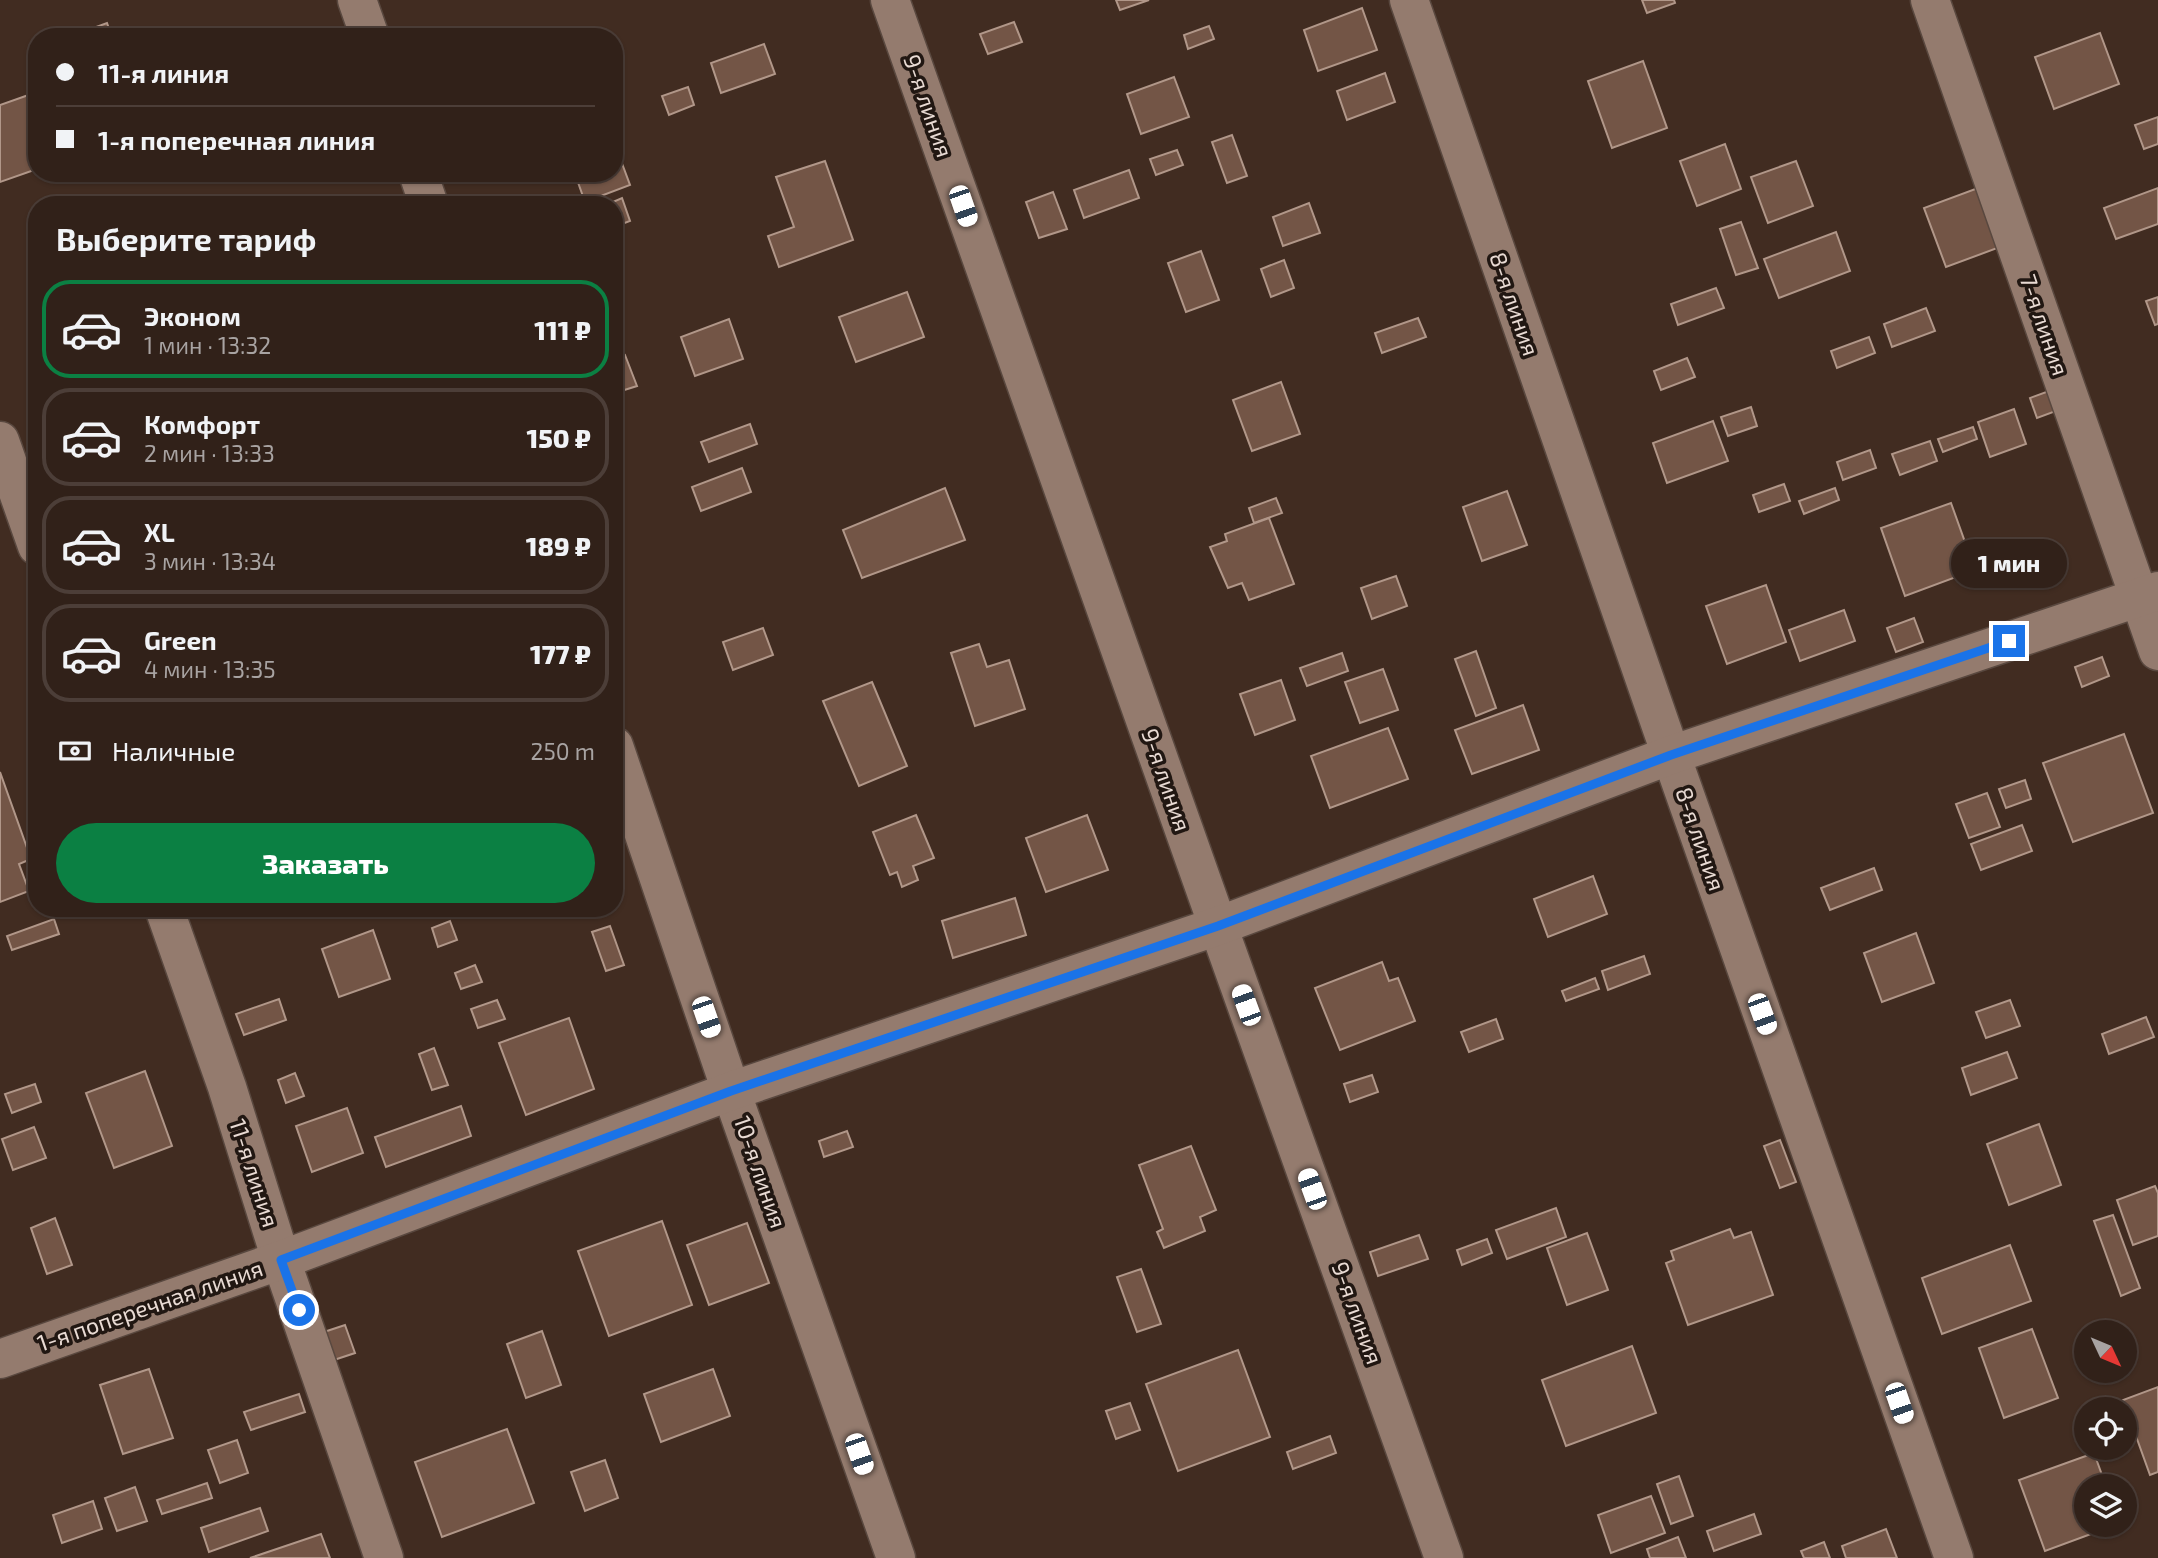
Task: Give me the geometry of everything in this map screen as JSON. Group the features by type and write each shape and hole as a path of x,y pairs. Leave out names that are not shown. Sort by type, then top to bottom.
{"street":[{"path":"357,0 367,28"},
{"name":"9-я линия","path":"890,0 1444,1558"},
{"name":"8-я линия","path":"1409,0 1954,1558"},
{"name":"7-я линия","path":"1930,0 2149,594 2158,650"},
{"path":"0,441 28,520"},
{"name":"1-я поперечная линия","path":"0,1359 281,1260 731,1091 1218,926 1671,755 2149,594"},
{"name":"10-я линия","path":"623,773 731,1091 896,1558"},
{"name":"11-я линия","path":"167,917 227,1087 281,1260 384,1558"}],"building":[{"path":"1116,0 1149,0 1120,10"},
{"path":"1642,0 1674,0 1675,3 1647,13"},
{"path":"1362,8 1377,50 1318,71 1304,30"},
{"path":"1014,22 1022,42 988,54 980,34"},
{"path":"107,23 109,28 94,28"},
{"path":"1209,26 1214,39 1188,49 1184,35"},
{"path":"2100,33 2119,84 2054,109 2035,57"},
{"path":"764,44 775,74 721,93 711,63"},
{"path":"1643,61 1667,128 1612,148 1588,81"},
{"path":"1385,73 1395,102 1347,120 1337,91"},
{"path":"1174,77 1189,117 1141,134 1127,94"},
{"path":"688,87 694,105 669,115 662,96"},
{"path":"28,95 28,172 0,182 0,105"},
{"path":"2158,117 2158,144 2144,149 2135,125"},
{"path":"1232,135 1247,176 1227,183 1212,142"},
{"path":"1725,144 1741,189 1697,206 1680,161"},
{"path":"1177,150 1183,165 1156,175 1150,159"},
{"path":"825,161 853,240 779,267 768,236 794,227 776,177"},
{"path":"1796,161 1813,206 1768,223 1751,177"},
{"path":"623,166 630,185 601,196 583,196 578,182 623,182"},
{"path":"1129,170 1139,198 1084,218 1074,190"},
{"path":"1978,188 2000,247 1946,267 1924,208"},
{"path":"2158,188 2158,224 2116,239 2104,208"},
{"path":"1053,192 1067,229 1039,238 1026,202"},
{"path":"623,201 630,221 623,224"},
{"path":"1309,203 1320,233 1283,246 1273,217"},
{"path":"1741,222 1758,268 1736,275 1720,229"},
{"path":"1836,232 1850,271 1779,298 1764,259"},
{"path":"1201,251 1219,300 1186,312 1168,263"},
{"path":"1284,260 1294,288 1271,297 1261,269"},
{"path":"1716,288 1724,308 1678,325 1671,304"},
{"path":"907,292 924,337 856,362 839,317"},
{"path":"2158,297 2158,324 2155,325 2146,301"},
{"path":"1926,308 1935,331 1892,347 1884,324"},
{"path":"1418,318 1426,337 1382,353 1375,333"},
{"path":"729,319 743,359 695,376 681,337"},
{"path":"1869,337 1875,353 1837,368 1831,351"},
{"path":"625,355 637,386 623,390"},
{"path":"1687,358 1695,377 1661,390 1654,371"},
{"path":"1281,382 1300,434 1252,451 1233,400"},
{"path":"2049,391 2056,411 2037,418 2030,398"},
{"path":"1751,407 1757,426 1728,436 1721,417"},
{"path":"2014,409 2026,444 1990,457 1978,422"},
{"path":"1713,421 1728,461 1667,483 1653,443"},
{"path":"750,424 757,444 709,462 701,442"},
{"path":"1973,427 1977,439 1943,452 1938,439"},
{"path":"1930,441 1937,461 1900,475 1892,454"},
{"path":"1870,450 1876,468 1843,480 1837,462"},
{"path":"742,468 751,492 701,511 692,487"},
{"path":"1784,484 1790,501 1759,512 1753,495"},
{"path":"945,488 965,540 862,578 843,530"},
{"path":"1835,488 1839,500 1804,514 1799,501"},
{"path":"1507,491 1527,545 1482,561 1463,507"},
{"path":"1276,498 1282,513 1254,523 1249,508"},
{"path":"1951,503 1975,570 1905,596 1881,528"},
{"path":"1269,518 1294,584 1249,600 1242,583 1228,588 1210,547 1227,541 1225,534"},
{"path":"1396,576 1407,606 1372,619 1361,588"},
{"path":"1766,585 1786,642 1727,664 1706,606"},
{"path":"1844,610 1855,641 1800,661 1789,630"},
{"path":"1914,618 1923,642 1896,652 1887,628"},
{"path":"763,628 773,655 733,670 723,642"},
{"path":"979,644 987,667 1009,660 1025,709 975,726 951,653"},
{"path":"1476,651 1496,708 1476,716 1455,659"},
{"path":"1342,653 1348,671 1307,686 1300,668"},
{"path":"2102,657 2109,676 2082,687 2075,667"},
{"path":"1383,669 1398,710 1360,723 1345,682"},
{"path":"1281,680 1295,720 1255,735 1240,694"},
{"path":"872,682 907,766 859,786 823,701"},
{"path":"1523,705 1539,750 1472,774 1455,730"},
{"path":"1388,728 1408,779 1330,808 1311,756"},
{"path":"2124,734 2153,813 2073,842 2043,763"},
{"path":"0,772 28,851 28,860 19,864 28,891 0,902"},
{"path":"2025,780 2031,799 2006,808 1999,789"},
{"path":"1987,793 2000,827 1969,838 1956,804"},
{"path":"916,815 934,858 913,866 918,880 902,887 897,872 890,875 873,832"},
{"path":"1087,815 1108,870 1046,892 1026,838"},
{"path":"2022,825 2032,851 1981,870 1971,844"},
{"path":"1874,868 1882,890 1830,910 1821,888"},
{"path":"1593,876 1607,914 1548,937 1534,899"},
{"path":"1015,898 1026,935 953,958 942,921"},
{"path":"54,919 59,934 12,950 7,936"},
{"path":"450,921 457,940 438,947 432,928"},
{"path":"610,926 624,965 606,971 592,932"},
{"path":"373,930 390,979 339,997 322,949"},
{"path":"1916,933 1934,983 1882,1002 1864,953"},
{"path":"1644,956 1650,974 1608,990 1602,971"},
{"path":"1382,962 1389,981 1398,978 1415,1021 1340,1050 1315,988"},
{"path":"475,965 482,982 461,989 455,973"},
{"path":"1595,978 1599,989 1566,1001 1562,991"},
{"path":"279,999 286,1020 244,1035 236,1014"},
{"path":"497,1000 505,1019 478,1028 471,1009"},
{"path":"2010,1000 2020,1026 1986,1038 1976,1012"},
{"path":"2146,1017 2154,1037 2109,1054 2102,1034"},
{"path":"569,1018 594,1089 526,1115 499,1043"},
{"path":"1496,1019 1503,1039 1469,1052 1461,1032"},
{"path":"434,1048 448,1085 432,1090 419,1054"},
{"path":"2007,1052 2017,1078 1971,1095 1962,1068"},
{"path":"145,1071 172,1146 114,1168 86,1093"},
{"path":"295,1073 304,1096 286,1103 278,1080"},
{"path":"1372,1075 1378,1092 1350,1102 1344,1084"},
{"path":"35,1084 41,1102 12,1113 5,1094"},
{"path":"461,1106 471,1136 386,1167 375,1137"},
{"path":"347,1108 363,1153 312,1172 296,1126"},
{"path":"2039,1124 2061,1185 2009,1205 1987,1144"},
{"path":"34,1127 46,1158 13,1170 2,1139"},
{"path":"847,1131 853,1147 824,1157 819,1141"},
{"path":"1780,1140 1796,1182 1780,1188 1764,1146"},
{"path":"1191,1146 1216,1210 1200,1217 1205,1231 1164,1248 1157,1232 1163,1229 1139,1165"},
{"path":"2155,1186 2158,1193 2158,1236 2133,1245 2117,1200"},
{"path":"1556,1208 1566,1237 1507,1259 1496,1230"},
{"path":"2113,1215 2140,1288 2121,1296 2094,1221"},
{"path":"55,1218 72,1265 47,1274 31,1228"},
{"path":"662,1221 692,1305 609,1336 578,1251"},
{"path":"747,1223 769,1283 709,1305 687,1245"},
{"path":"1730,1229 1734,1238 1751,1232 1773,1295 1688,1325 1666,1263 1674,1260 1671,1251"},
{"path":"1587,1233 1608,1290 1567,1305 1547,1248"},
{"path":"1419,1235 1428,1259 1378,1276 1370,1252"},
{"path":"1487,1239 1492,1253 1462,1265 1457,1250"},
{"path":"2010,1245 2031,1301 1942,1334 1922,1278"},
{"path":"1141,1269 1161,1324 1137,1332 1117,1277"},
{"path":"345,1325 355,1353 331,1361 321,1333"},
{"path":"2032,1329 2058,1398 2004,1418 1979,1348"},
{"path":"542,1331 561,1385 526,1398 507,1344"},
{"path":"1632,1346 1656,1413 1566,1446 1542,1380"},
{"path":"1238,1350 1270,1437 1178,1471 1146,1384"},
{"path":"149,1369 173,1438 123,1454 100,1385"},
{"path":"713,1369 730,1416 661,1442 644,1394"},
{"path":"2158,1387 2158,1472 2150,1475 2137,1439 2137,1397 2131,1397"},
{"path":"299,1394 305,1412 251,1430 244,1412"},
{"path":"1130,1403 1140,1430 1116,1439 1106,1411"},
{"path":"507,1429 534,1503 442,1537 415,1462"},
{"path":"1330,1436 1336,1453 1293,1469 1287,1452"},
{"path":"237,1440 248,1473 220,1483 208,1450"},
{"path":"605,1460 618,1498 585,1511 571,1472"},
{"path":"2075,1460 2097,1460 2102,1474 2074,1474 2074,1537 2083,1537 2045,1551 2019,1480"},
{"path":"1679,1476 1693,1516 1671,1524 1657,1484"},
{"path":"207,1483 212,1498 162,1514 157,1500"},
{"path":"135,1487 147,1521 117,1531 105,1498"},
{"path":"1651,1496 1665,1533 1611,1553 1598,1515"},
{"path":"93,1501 102,1529 62,1543 53,1515"},
{"path":"260,1508 268,1531 209,1552 201,1528"},
{"path":"1754,1514 1761,1534 1714,1551 1707,1531"},
{"path":"1886,1529 1897,1558 1846,1558 1842,1546"},
{"path":"321,1534 330,1558 250,1558"},
{"path":"1678,1537 1686,1558 1650,1558 1647,1549"},
{"path":"1824,1542 1830,1558 1804,1558 1801,1551"}],"route":[{"path":"299,1310 281,1260 731,1091 1218,926 1671,755 2009,641"}]}
